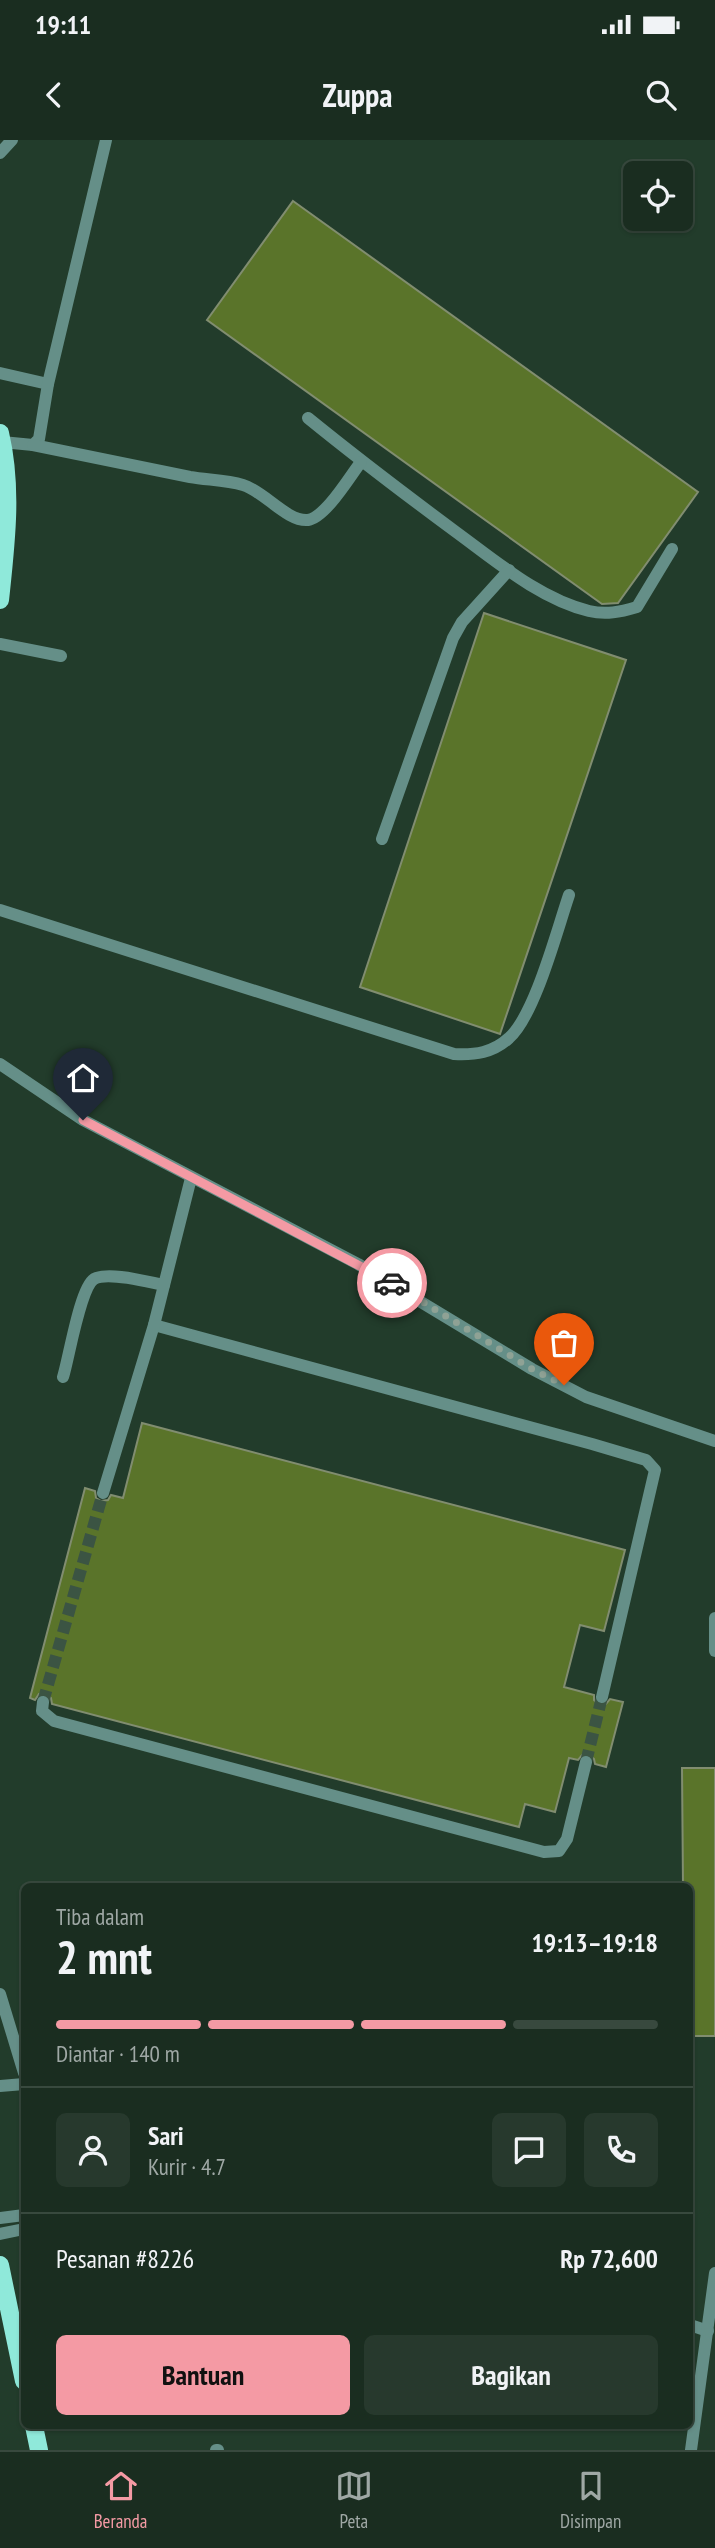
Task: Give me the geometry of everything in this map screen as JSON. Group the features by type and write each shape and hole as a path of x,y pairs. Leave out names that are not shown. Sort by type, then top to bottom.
{"main road":[{"path":"0,600 8,533 1,438"},
{"path":"0,2264 21,2366"},
{"path":"35,2429 39,2450"}],"street":[{"path":"0,153 12,140"},
{"path":"33,444 39,439 48,384 106,140"},
{"path":"0,373 48,384"},
{"path":"308,418 362,462 509,570 573,607 605,614 636,607 672,549"},
{"path":"1,438 206,480 243,485 259,492 294,517 304,520 317,516 328,506 362,462"},
{"path":"382,838 453,638 462,622 509,570"},
{"path":"0,644 61,656"},
{"path":"0,910 454,1054 475,1055 494,1049 510,1038 524,1018 569,895"},
{"path":"0,1064 83,1120 358,1264 532,1369 586,1397 715,1441"},
{"path":"103,1493 154,1325 191,1178"},
{"path":"63,1377 80,1305 87,1287 94,1279 103,1276 164,1285"},
{"path":"154,1325 579,1440 646,1461 655,1470 602,1697"},
{"path":"715,1618 715,1651"},
{"path":"43,1702 42,1712 54,1721 544,1852 559,1851 567,1839 586,1762"},
{"path":"0,1994 21,2063"},
{"path":"0,2087 21,2084"},
{"path":"0,2218 21,2215"},
{"path":"0,2234 21,2230"},
{"path":"691,2450 715,2273"},
{"path":"693,2326 708,2331"}],"building":[{"path":"293,201 698,492 618,603 602,604 207,320"},
{"path":"484,613 626,660 500,1034 360,987"},
{"path":"142,1423 625,1550 604,1631 580,1625 564,1687 594,1695 594,1700 599,1705 605,1705 610,1699 623,1702 606,1767 595,1764 589,1754 583,1754 578,1760 569,1758 555,1812 525,1804 519,1827 52,1704 51,1698 45,1693 39,1694 35,1700 30,1698 85,1488 95,1491 96,1498 101,1501 108,1500 111,1495 123,1498"},
{"path":"682,1768 715,1768 715,2036 693,2036 693,1883 683,1883"}],"tunnel":[{"path":"43,1702 103,1493"},
{"path":"586,1762 602,1697"}],"way so far":[{"path":"392,1283 532,1369 564,1385"}],"route":[{"path":"83,1120 392,1283"}]}
